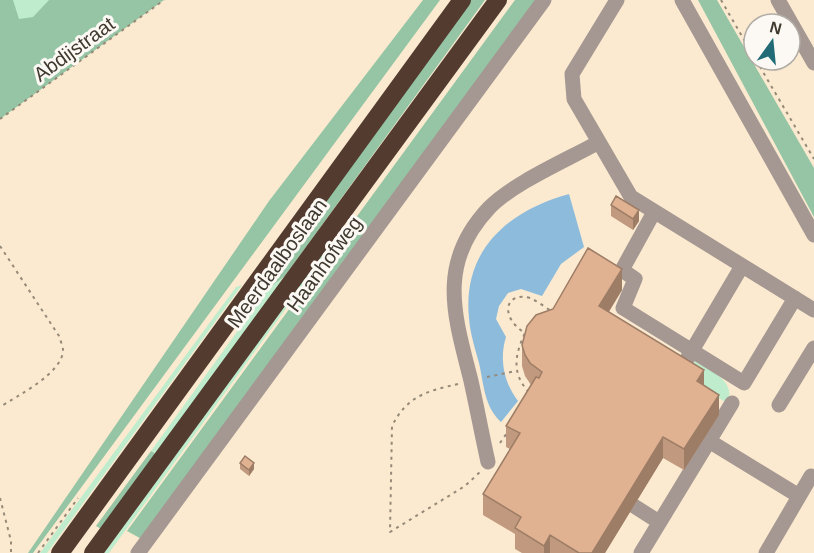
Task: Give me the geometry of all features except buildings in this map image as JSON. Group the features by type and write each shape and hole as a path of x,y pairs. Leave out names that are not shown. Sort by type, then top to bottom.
{"highway":[{"name":"Meerdaalboslaan","path":"60,553 462,0"},
{"name":"Meerdaalboslaan","path":"93,553 498,0"}],"street":[{"name":"Haanhofweg","path":"138,553 544,0"},
{"path":"616,0 572,74 574,99 631,197 814,310"},
{"path":"682,0 814,235"},
{"path":"778,0 814,63"},
{"path":"488,462 475,380 453,300 458,264 468,238 489,208 507,193 599,142"},
{"path":"654,212 622,270 635,279 623,308 744,383 795,298"},
{"path":"677,375 742,266"},
{"path":"630,334 640,318"},
{"path":"779,405 814,348"},
{"path":"641,553 732,403"},
{"path":"709,441 799,496"},
{"path":"766,553 811,476 814,478"},
{"path":"634,506 660,522"}],"path":[{"name":"Abdijstraat","path":"0,119 164,0"},
{"path":"721,0 742,36"},
{"path":"763,72 814,159"},
{"path":"0,246 59,336 63,350 60,363 53,371 0,407"},
{"path":"531,394 522,385 516,371 518,348 525,333 513,326 508,318 508,308 513,300 521,297 531,299 556,314"},
{"path":"506,433 488,462 465,486 390,532 392,426 399,412 416,396 516,371"},
{"path":"0,498 11,541 11,553"}],"green space":[{"path":"0,0 88,0 13,32"},
{"path":"0,0 13,0 19,19 33,17 49,0 164,0 0,119"},
{"path":"423,0 440,0 33,553 28,553 269,201"},
{"path":"469,0 485,0 285,276 268,289 274,269"},
{"path":"515,0 537,0 147,542 127,531"},
{"path":"698,0 717,0 742,43 742,72 759,72 814,168 814,217"},
{"path":"327,252 109,553 104,553 318,256"},
{"path":"285,276 156,454 151,451 268,289"},
{"path":"242,285 47,553 40,553 236,287"},
{"path":"693,360 725,382 729,395 727,403 683,377"},
{"path":"151,451 156,454 101,529 96,526"}],"water":[{"path":"569,194 584,247 561,264 542,296 521,289 508,293 499,306 496,319 506,337 503,354 504,370 509,386 518,401 501,422 488,402 470,329 469,294 473,272 494,236 510,222 528,210"}]}
